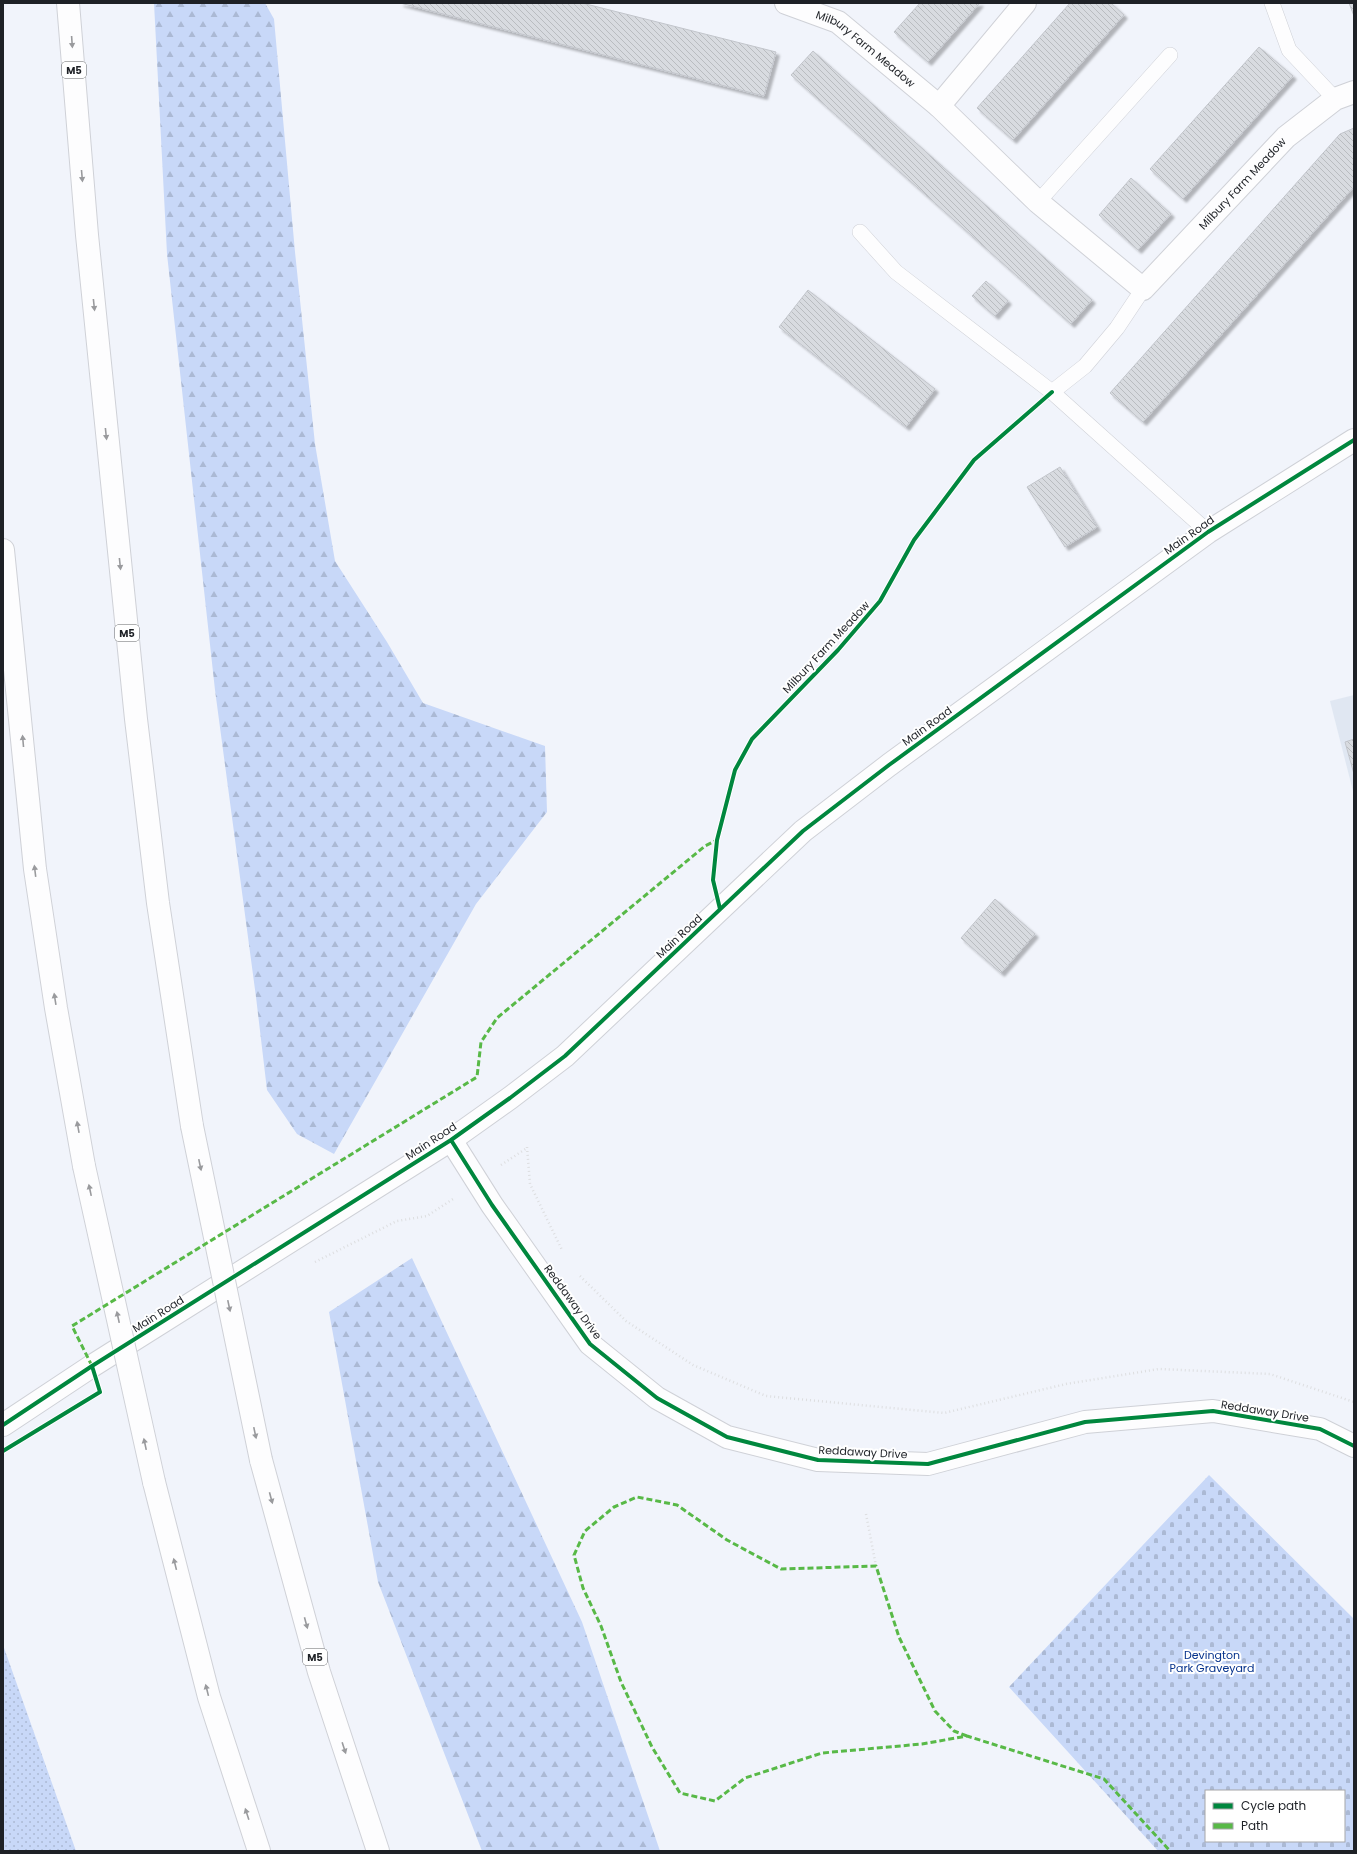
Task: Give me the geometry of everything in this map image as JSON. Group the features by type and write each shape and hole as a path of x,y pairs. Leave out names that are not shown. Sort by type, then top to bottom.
{"main road":[{"name":"M5","path":"68,3 87,234 136,719 158,903 192,1126 261,1460 319,1672 378,1851"},
{"name":"Milbury Farm Meadow","path":"786,3 838,22 939,106 1038,202 1143,289 1286,137 1345,96"},
{"path":"939,106 1025,3"},
{"name":"Main Road","path":"3,1424 98,1361 451,1140 565,1056 803,831 889,765 1208,532 1354,440"},
{"path":"3,550 35,869 56,1008 84,1166 154,1482 209,1697 259,1851"},
{"name":"Reddaway Drive","path":"451,1140 492,1205 590,1344 657,1398 727,1437 818,1460 928,1464 1085,1422 1213,1411 1320,1429 1354,1446"}],"lane":[{"path":"1272,3 1290,50 1345,96"},
{"path":"1038,202 1170,55"},
{"path":"860,232 896,272 1052,392 1208,532"},
{"name":"Milbury Farm Meadow","path":"1052,392 1085,366 1117,328 1143,289"}],"path":[{"path":"312,1264 397,1222 427,1216 527,1147 530,1184 562,1252"},
{"path":"579,1275 626,1321 693,1365 766,1396 944,1413 1066,1384 1159,1369 1270,1374 1354,1402"},
{"path":"866,1514 876,1566"}],"shaded area":[{"path":"1354,695 1354,795 1330,701"}],"green space":[{"path":"154,3 265,3 274,19 295,252 315,444 335,561 387,642 423,703 545,746 547,812 476,904 334,1154 297,1134 267,1090 215,690 167,254"},
{"path":"412,1258 582,1622 660,1851 482,1851 378,1582 329,1312"},
{"name":"Devington Park Graveyard","path":"1209,1475 1354,1619 1354,1851 1158,1851 1009,1687"},
{"path":"3,1645 76,1851 3,1851"}],"building":[{"path":"400,3 582,3 776,52 764,96"},
{"path":"920,3 980,3 928,62 894,32"},
{"path":"1070,3 1111,3 1124,15 1013,140 977,108"},
{"path":"1349,3 1354,3 1354,16"},
{"path":"1259,47 1293,76 1183,199 1150,169"},
{"path":"813,51 1092,300 1071,324 791,75"},
{"path":"1354,128 1354,187 1143,422 1110,393 1340,134"},
{"path":"1131,178 1171,214 1138,250 1099,215"},
{"path":"986,281 1008,301 995,316 972,296"},
{"path":"808,290 935,389 906,427 779,327"},
{"path":"1060,467 1097,527 1065,547 1027,487"},
{"path":"1354,739 1354,774 1345,742"},
{"path":"995,899 1035,934 1001,973 961,938"}],"marked path":[{"path":"92,1366 72,1326 477,1077 481,1042 497,1018 705,846 717,840"},
{"path":"967,1736 954,1731 935,1711 899,1637 876,1566 781,1569 727,1540 677,1505 637,1497 614,1507 585,1531 574,1555 583,1588 601,1626 621,1682 652,1747 680,1793 715,1801 745,1778 822,1753 922,1744 967,1736 1104,1779 1170,1851"}],"cycle path":[{"path":"720,909 713,880 717,840 735,770 752,739 838,650 880,601 914,540 974,460 1052,392"},
{"path":"3,1425 92,1366 451,1140 510,1098 565,1056 803,831 889,765 1208,532 1354,440"},
{"path":"451,1140 492,1205 590,1344 657,1398 727,1437 818,1460 928,1464 1085,1422 1213,1411 1320,1429 1354,1446"},
{"path":"3,1451 100,1392 92,1366"}]}
